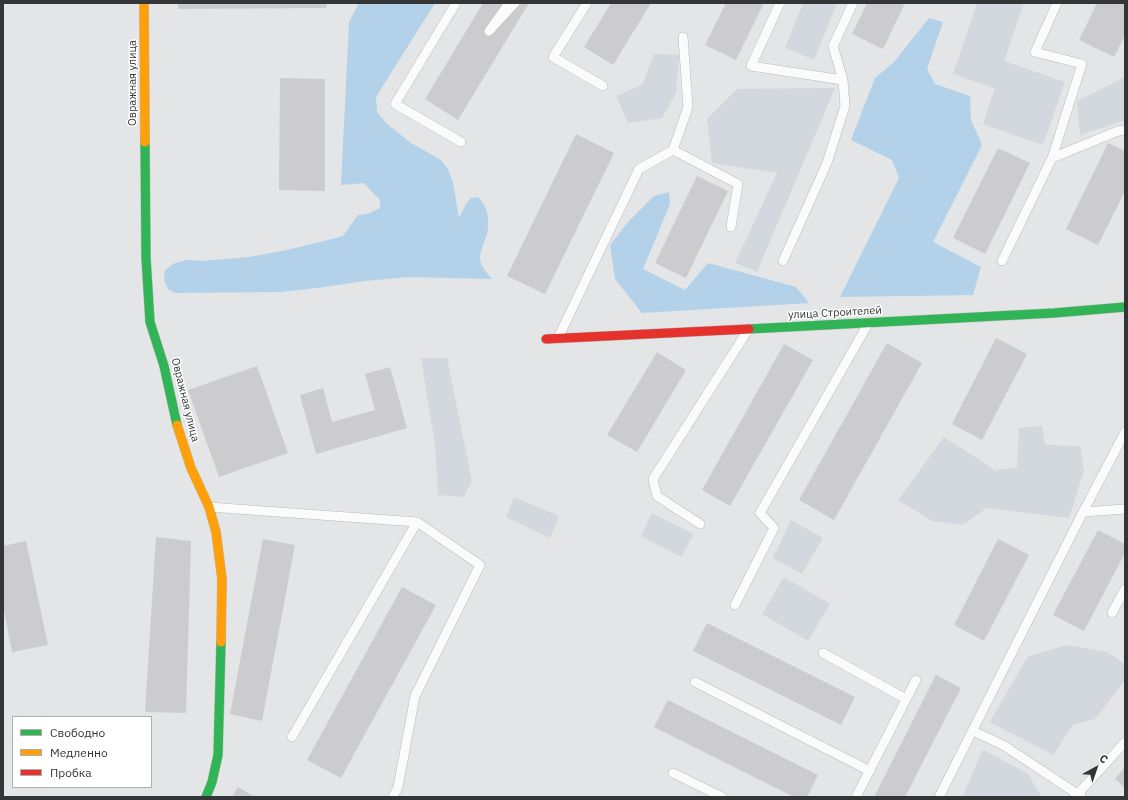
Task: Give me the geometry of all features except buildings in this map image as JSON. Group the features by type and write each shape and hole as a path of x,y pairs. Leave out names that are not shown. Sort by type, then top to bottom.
{"street":[{"name":"Овражная улица","path":"144,3 146,258 150,322 164,366 177,424 188,460 209,507 216,532 222,580 218,755 212,782 206,797"},
{"name":"улица Строителей","path":"546,339 1054,313 1125,307"}],"lane":[{"path":"456,3 395,104 461,142"},
{"path":"509,3 489,32 515,3"},
{"path":"587,3 552,57 603,86"},
{"path":"780,3 751,66 843,80"},
{"path":"782,261 827,163 845,106 843,80 833,46 853,3"},
{"path":"1002,261 1052,158 1082,64 1035,52 1057,3"},
{"path":"558,339 639,169 674,150 688,107 683,37"},
{"path":"1052,158 1118,131 1125,130"},
{"path":"674,150 738,184 731,227"},
{"path":"735,605 774,528 760,513 869,323"},
{"path":"700,524 657,496 653,479 749,329"},
{"path":"939,797 1125,432"},
{"path":"209,507 417,522 480,565 415,696 398,787 393,797"},
{"path":"1083,512 1125,509"},
{"path":"292,737 417,522"},
{"path":"1112,613 1125,589"},
{"path":"823,653 906,699"},
{"path":"856,797 916,680"},
{"path":"695,682 870,771"},
{"path":"973,731 1003,745 1079,796 1125,742"},
{"path":"673,773 722,797"}],"shaded area":[{"path":"359,3 435,3 376,97 377,112 387,124 411,143 441,160 448,169 453,183 459,218 466,204 471,198 478,197 484,205 488,224 480,261 492,279 408,277 281,292 175,293 168,289 164,280 165,270 175,263 187,260 202,261 249,257 287,250 332,239 343,236 358,215 367,214 380,208 380,200 364,183 341,185 349,22"},
{"path":"803,3 837,3 814,60 785,48"},
{"path":"977,3 1024,3 1004,61 1065,82 1043,145 983,124 995,88 953,74"},
{"path":"929,18 943,22 927,69 935,84 970,96 971,120 982,145 933,242 981,267 973,295 840,297 899,178 892,160 851,140 875,78 894,62"},
{"path":"654,54 679,55 676,93 662,118 628,123 616,96 642,85"},
{"path":"1125,77 1125,120 1080,135 1077,101"},
{"path":"835,88 757,272 735,263 777,173 712,163 707,119 737,89"},
{"path":"669,192 670,204 643,269 685,290 708,263 796,287 809,303 642,313 615,279 610,245 628,222 654,196"},
{"path":"421,358 447,358 472,481 464,497 438,495 435,444"},
{"path":"1042,426 1045,445 1080,446 1084,471 1069,518 987,508 962,525 932,521 898,500 944,437 995,470 1017,468 1019,428"},
{"path":"514,497 559,516 550,538 506,517"},
{"path":"652,513 694,534 681,557 641,536"},
{"path":"791,520 823,538 802,574 773,558"},
{"path":"784,577 830,604 808,641 762,614"},
{"path":"1067,645 1107,652 1125,664 1125,680 1095,719 1073,725 1053,755 990,722 1028,656"},
{"path":"983,750 1027,773 1042,797 962,797"}],"traffic: fast":[{"path":"145,142 146,258 150,322 164,366 177,425"},
{"path":"749,329 1054,313 1125,307"},
{"path":"206,797 212,782 218,755 221,642"}],"traffic: slow":[{"path":"144,3 145,142"},
{"path":"177,425 191,468 209,507 216,532 222,579 221,642"}],"traffic: jam":[{"path":"546,339 749,329"}]}
